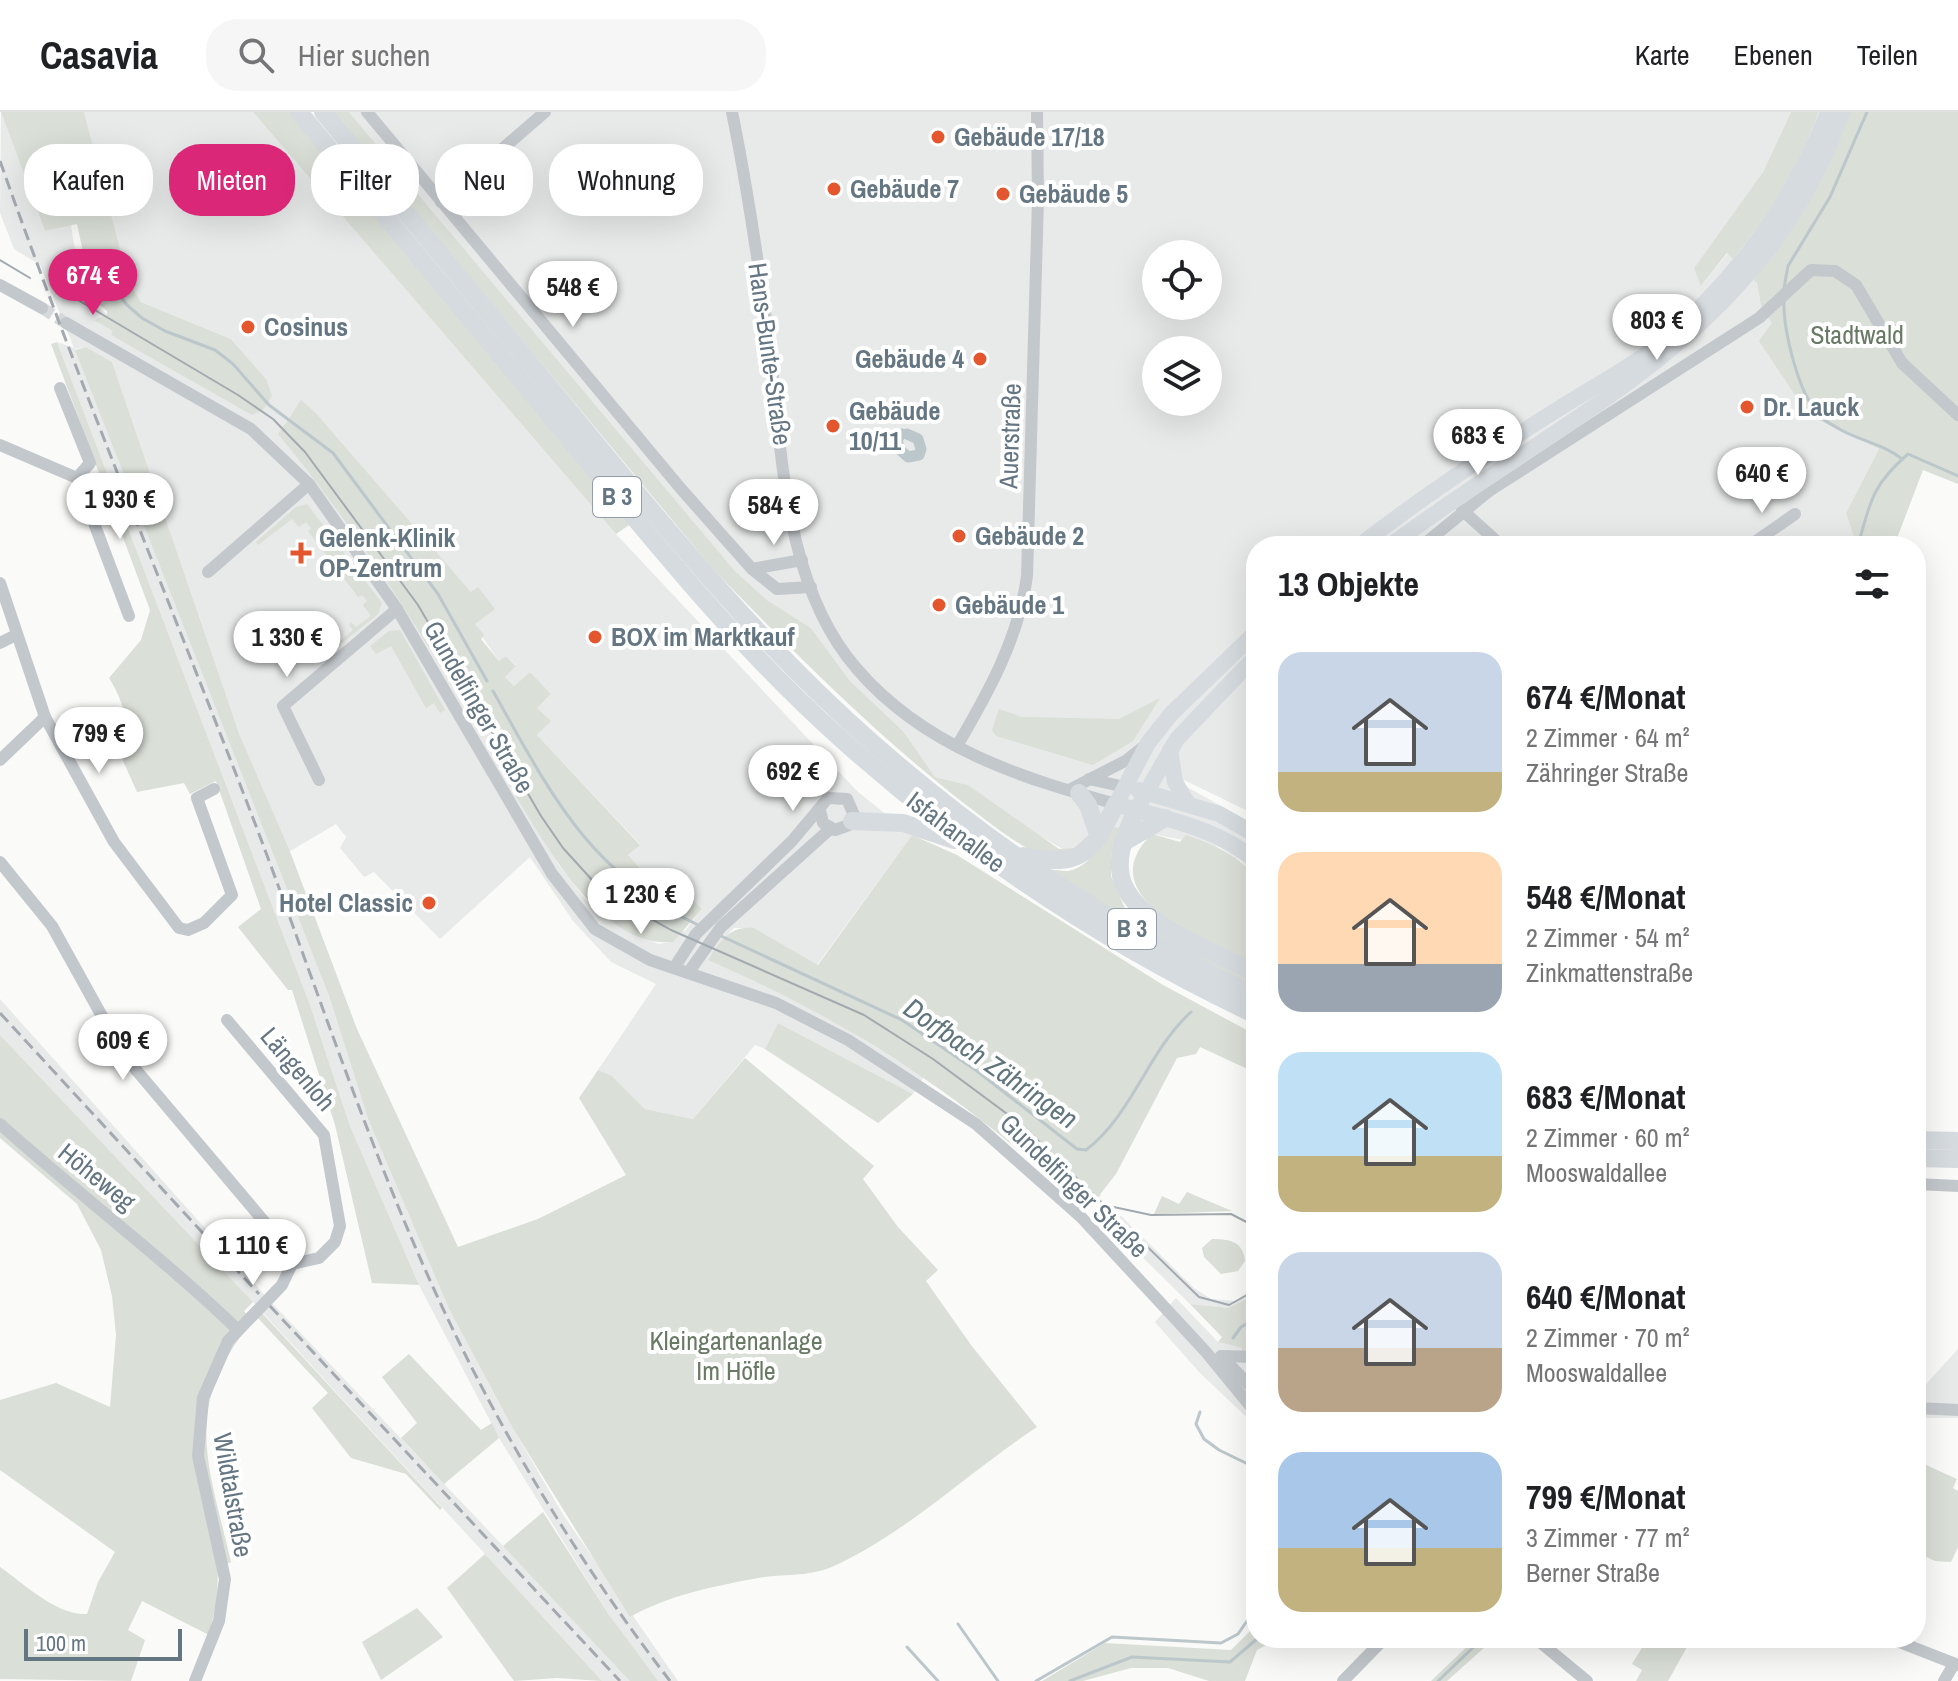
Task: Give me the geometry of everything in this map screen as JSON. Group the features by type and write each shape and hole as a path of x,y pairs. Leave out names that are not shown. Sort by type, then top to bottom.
{"highway":[{"name":"Isfahanallee","path":"299,112 633,517 743,640 838,737 971,846 1068,911 1246,1010"},
{"name":"Isfahanallee","path":"323,112 645,504 733,604 873,743 1012,854 1153,942 1246,991"},
{"path":"1079,787 1099,837"},
{"path":"1012,854 1047,861 1072,861 1087,852 1099,837 1121,795"},
{"path":"1136,810 1124,842 1120,877 1134,902 1167,928 1246,968"},
{"path":"1124,842 1165,818"},
{"path":"852,821 903,823 971,846"},
{"path":"1210,992 1246,1024"},
{"path":"1926,1140 1958,1141"},
{"path":"1926,1158 1958,1159"}],"main road":[{"path":"1372,536 1444,483 1644,356 1692,316 1733,273 1769,224 1793,186 1828,112"},
{"path":"1404,536 1477,483 1636,378 1702,324 1732,294 1788,220 1821,161 1842,112"},
{"path":"1121,795 1148,743 1171,714 1246,642"},
{"path":"1136,810 1170,749 1246,666"},
{"path":"1170,749 1175,782 1188,804"},
{"name":"Hans-Bunte-Straße","path":"1121,795 1146,792 1188,804 1246,830"},
{"name":"Hans-Bunte-Straße","path":"1121,795 1136,810 1229,840 1246,853"}],"street":[{"path":"367,112 435,195"},
{"path":"508,144 545,112"},
{"name":"Hans-Bunte-Straße","path":"732,112 761,282 786,479 802,560 825,619 856,668 917,723 1000,769 1121,795"},
{"name":"Auerstraße","path":"957,746 1012,640 1023,611 1026,588 1037,230 1037,112"},
{"path":"453,216 752,569 777,589 811,587"},
{"path":"1433,536 1462,510 1759,318 1811,270 1835,271 1856,285 1902,363 1958,415"},
{"path":"0,286 42,308"},
{"name":"Gundelfinger Straße","path":"66,323 251,429 309,484 397,609 546,864 580,913 607,937 633,952 776,1003 848,1040 976,1124 1070,1206 1206,1352 1244,1401"},
{"path":"60,388 90,463 77,478"},
{"path":"0,445 77,478 129,616"},
{"path":"208,572 309,484"},
{"path":"1462,510 1491,536"},
{"path":"1763,536 1795,514"},
{"path":"752,569 802,560"},
{"path":"0,583 45,717 114,842 179,928 188,930 204,923 232,895 197,798 214,789"},
{"path":"319,780 283,706 397,609"},
{"path":"0,643 16,635"},
{"path":"0,760 45,717"},
{"path":"1079,787 1127,760 1148,743"},
{"name":"Hans-Bunte-Straße","path":"1079,787 1121,795"},
{"path":"674,968 696,934 715,924 830,829 845,828 852,821 854,809 841,796 828,798 715,924 709,941 688,973"},
{"path":"820,810 823,823 830,829"},
{"path":"0,862 52,926 113,1036 137,1071 284,1245 292,1264"},
{"name":"Längenloh","path":"227,1020 324,1135 340,1226 335,1242 319,1258 292,1264"},
{"name":"Höheweg","path":"0,1124 84,1199 174,1268 237,1329"},
{"path":"1926,1184 1958,1186"},
{"name":"Wildtalstraße","path":"195,1681 219,1621 225,1579 198,1456 199,1416 209,1380 237,1329 282,1285 292,1264"},
{"path":"1206,1352 1246,1357"},
{"path":"1221,1356 1246,1380"},
{"path":"1926,1408 1958,1410"},
{"path":"1343,1681 1375,1648"},
{"path":"1547,1648 1587,1681"},
{"path":"1915,1648 1956,1664 1944,1681"}],"shaded area":[{"path":"1,112 24,174 24,216 39,216 45,231 71,225 83,300 192,362 264,409 272,396 267,380 231,339 141,302 129,282 112,216 153,216 153,144 92,144 84,112 253,112 281,144 169,144 169,216 295,216 295,161 311,179 311,216 342,216 616,534 858,792 912,835 817,965 754,928 734,928 716,948 872,1013 1024,1121 1101,1195 1092,1207 1013,1133 926,1068 862,1026 798,999 924,1077 913,1094 778,1023 765,1049 755,1045 693,1119 645,1109 612,1076 598,1070 656,984 611,962 573,921 530,857 440,939 374,872 364,877 340,848 346,837 336,824 287,853 240,736 112,362 86,347 75,349 329,996 368,1119 449,1309 564,1516 678,1681 602,1681 253,1302 0,1035 0,999 272,1303 586,1633 609,1615 499,1438 419,1285 350,1126 310,1005 57,342 74,348 40,265 14,249 0,213","holes":["301,401 316,413 471,592 458,602 499,661 506,656 516,665 505,677 514,686 530,672 551,694 537,708 550,721 537,735 640,844 628,855 655,885 667,873 702,909 685,931 624,896 597,873 569,842 480,707 453,645 426,601 346,488 311,448 284,424","515,791 553,853 583,886 614,912 671,942 658,944 622,927 586,900 559,865"]},
{"path":"349,112 1791,112 1763,172 1694,268 1702,285 1728,253 1757,283 1761,306 1773,323 1808,416 1879,449 1846,513 1855,536 1246,536 1246,810 1184,780 1185,786 1246,820 1246,866 1219,847 1152,834 1146,840 1120,829 1091,830 1083,843 1066,851 1021,825 968,785 935,777 903,731 850,681 811,628 767,600 735,571 436,216 533,216 533,144 435,144 435,214 419,195 419,144 376,144"},
{"path":"1111,1214 1121,1216 1194,1288 1211,1299 1235,1301 1246,1293 1246,1299 1228,1308 1190,1304 1106,1221"},
{"path":"1176,1298 1218,1342 1242,1348 1241,1354 1246,1353 1246,1417 1200,1373 1155,1322"},
{"path":"1958,1349 1958,1418 1926,1418 1926,1384"}],"green space":[{"path":"1,112 84,112 92,144 24,144 24,174"},
{"path":"253,112 290,112 317,144 311,144 311,179 295,161 295,144 281,144"},
{"path":"332,112 349,112 376,144 359,144"},
{"path":"1791,112 1819,112 1792,170 1759,225 1733,259 1727,253 1701,286 1694,268 1763,172"},
{"name":"Stadtwald","path":"1845,112 1958,112 1958,484 1923,470 1898,536 1854,536 1846,513 1879,449 1809,416 1759,341 1772,323 1761,306 1757,283 1751,277"},
{"path":"419,195 735,571 767,600 811,628 850,681 903,731 935,777 968,785 1059,849 1074,848 1087,836 1088,843 1070,852 1051,854 1029,849 1010,838 899,750 804,661 713,569 419,216"},
{"path":"39,216 112,216 129,282 141,302 231,339 267,380 272,396 264,409 252,415 111,335 113,331 94,320 107,315 107,311 93,299 77,224 45,231"},
{"path":"342,216 377,216 632,523 616,534"},
{"path":"57,342 310,1005 350,1126 419,1285 372,1283 335,1125 292,990 288,990 238,927 261,909 216,781 190,794 184,783 137,792 119,752 124,714 109,678 141,640 150,610 51,344"},
{"name":"Kleingartenanlage Im Höfle","path":"86,347 112,362 240,736 291,854 357,1029 458,1247 538,1219 626,1175 579,1098 598,1070 612,1076 645,1109 693,1119 745,1058 874,1166 863,1179 898,1227 938,1270 926,1281 971,1345 1037,1427 914,1518 836,1565 807,1574 758,1578 709,1588 676,1597 630,1617 512,1427 449,1309 368,1119 329,996 75,350"},
{"path":"301,400 316,413 471,592 478,587 495,609 475,624 484,635 481,639 499,661 506,656 516,666 505,677 514,686 530,672 551,694 537,708 551,721 537,735 640,845 628,855 654,884 667,873 702,909 673,942 647,939 622,929 600,912 560,866 515,795 514,788 527,776 486,713 480,707 468,713 379,569 278,434"},
{"path":"307,504 382,603 378,614 336,648 329,641 334,636 340,641 353,630 349,625 351,622 356,627 371,616 363,605 367,601 362,595 358,597 308,531 311,528 306,522 299,527 292,519 258,545 256,542 296,507"},
{"path":"400,630 445,710 440,713 434,703 426,708 391,646 376,654 370,646 389,631"},
{"path":"1160,698 1133,741 1093,765 996,736 992,730 999,709 1022,717 1119,719"},
{"path":"1113,826 1120,829 1111,856 1111,876 1127,913 1179,945 1246,977 1246,983 1176,949 1043,869 1076,869 1095,853"},
{"path":"1152,834 1180,842 1186,835 1224,851 1246,867 1246,961 1162,916 1144,898 1134,879 1135,857"},
{"path":"912,835 957,855 1163,985 1246,1030 1246,1068 1200,1047 1196,1054 1177,1058 1116,1174 1087,1211 999,1134 909,1068 813,1011 708,960 732,932 754,928 818,965"},
{"path":"778,1023 913,1094 878,1123 765,1049"},
{"path":"0,1035 253,1302 244,1311 253,1321 230,1352 216,1381 208,1409 206,1437 209,1466 231,1562 218,1568 217,1600 209,1635 142,1601 128,1630 145,1640 131,1681 0,1679 0,1567 52,1604 64,1610 87,1614 98,1582 115,1552 0,1470 0,1400 56,1383 110,1407 116,1335 112,1296 101,1250 77,1204 0,1138"},
{"path":"1187,1192 1232,1211 1154,1214 1162,1196 1179,1204"},
{"path":"1212,1239 1238,1245 1245,1261 1238,1271 1221,1274 1204,1257 1202,1248"},
{"path":"1246,1299 1246,1353 1241,1354 1242,1348 1218,1342 1222,1337 1190,1304 1228,1308"},
{"path":"262,1313 442,1508 440,1510 406,1474 351,1458 312,1408 328,1393 257,1317"},
{"path":"409,1354 481,1430 492,1423 499,1438 444,1484 401,1438 417,1423 382,1377"},
{"path":"1926,1465 1957,1479 1953,1488 1958,1491 1958,1547 1951,1562 1926,1557"},
{"path":"543,1512 609,1615 658,1681 630,1681 503,1546"},
{"path":"485,1554 602,1681 557,1678 514,1681 447,1588"},
{"path":"417,1608 443,1637 381,1680 362,1642"},
{"path":"1246,1635 1246,1648 1261,1648 1257,1650 1245,1681 1209,1681 1168,1668 1131,1668 1083,1681 1042,1681 1105,1643 1231,1650"},
{"path":"1466,1648 1484,1648 1447,1681 1431,1681"},
{"path":"1642,1648 1686,1648 1668,1681 1636,1681 1642,1670 1632,1664"}],"waterway":[{"path":"1784,288 1788,266 1830,197 1867,112"},
{"name":"Dorfbach Zähringen","path":"105,277 127,305 142,318 165,331 215,350 233,364 269,405 333,453 438,594 487,681"},
{"path":"1784,299 1793,361 1812,406 1830,424 1902,459"},
{"path":"902,434 897,438 899,449 908,457 919,455 918,439 907,434"},
{"name":"Dorfbach Zähringen","path":"1861,536 1874,495 1887,475 1908,454 1958,476"},
{"name":"Dorfbach Zähringen","path":"493,691 534,764 576,827 629,881 661,905 700,926"},
{"name":"Dorfbach Zähringen","path":"721,936 902,1020 977,1071 1077,1149 1086,1150 1102,1136 1163,1045 1191,1012"},
{"path":"1233,1338 1246,1324"},
{"path":"1200,1412 1196,1424 1204,1439 1246,1463"},
{"path":"1036,1681 1112,1637 1221,1643 1238,1634 1246,1622"},
{"path":"958,1624 998,1681"},
{"path":"907,1647 938,1681"},
{"path":"1070,1681 1132,1657 1230,1662 1246,1648"},
{"path":"1438,1681 1473,1648"}],"tunnel":[{"path":"42,308 66,323"}],"tram line":[{"path":"0,260 30,278"},
{"path":"51,284 238,395 273,419 305,452 418,605 541,816 563,848 593,881 619,901 671,930 864,1015 933,1059 1022,1125 1199,1297 1229,1305 1246,1296"},
{"path":"1109,1206 1151,1215 1231,1214 1246,1222"}],"railway":[{"path":"0,161 93,411 256,826 351,1086 429,1278 480,1385 529,1473 611,1600 670,1681"},
{"path":"0,1013 259,1294"},
{"path":"270,1306 620,1681"}],"place":[{"name":"Gebäude 17/18","path":"938,137"},
{"name":"Gebäude 7","path":"834,189"},
{"name":"Gebäude 5","path":"1003,194"},
{"name":"Cosinus","path":"248,327"},
{"name":"Gebäude 4","path":"980,359"},
{"name":"Dr. Lauck","path":"1747,407"},
{"name":"Gebäude 10/11","path":"833,426"},
{"name":"Gebäude 2","path":"959,536"},
{"name":"Gelenk-Klinik OP-Zentrum","path":"301,553"},
{"name":"Gebäude 1","path":"939,605"},
{"name":"BOX im Marktkauf","path":"595,637"},
{"name":"Hotel Classic","path":"429,903"}]}
